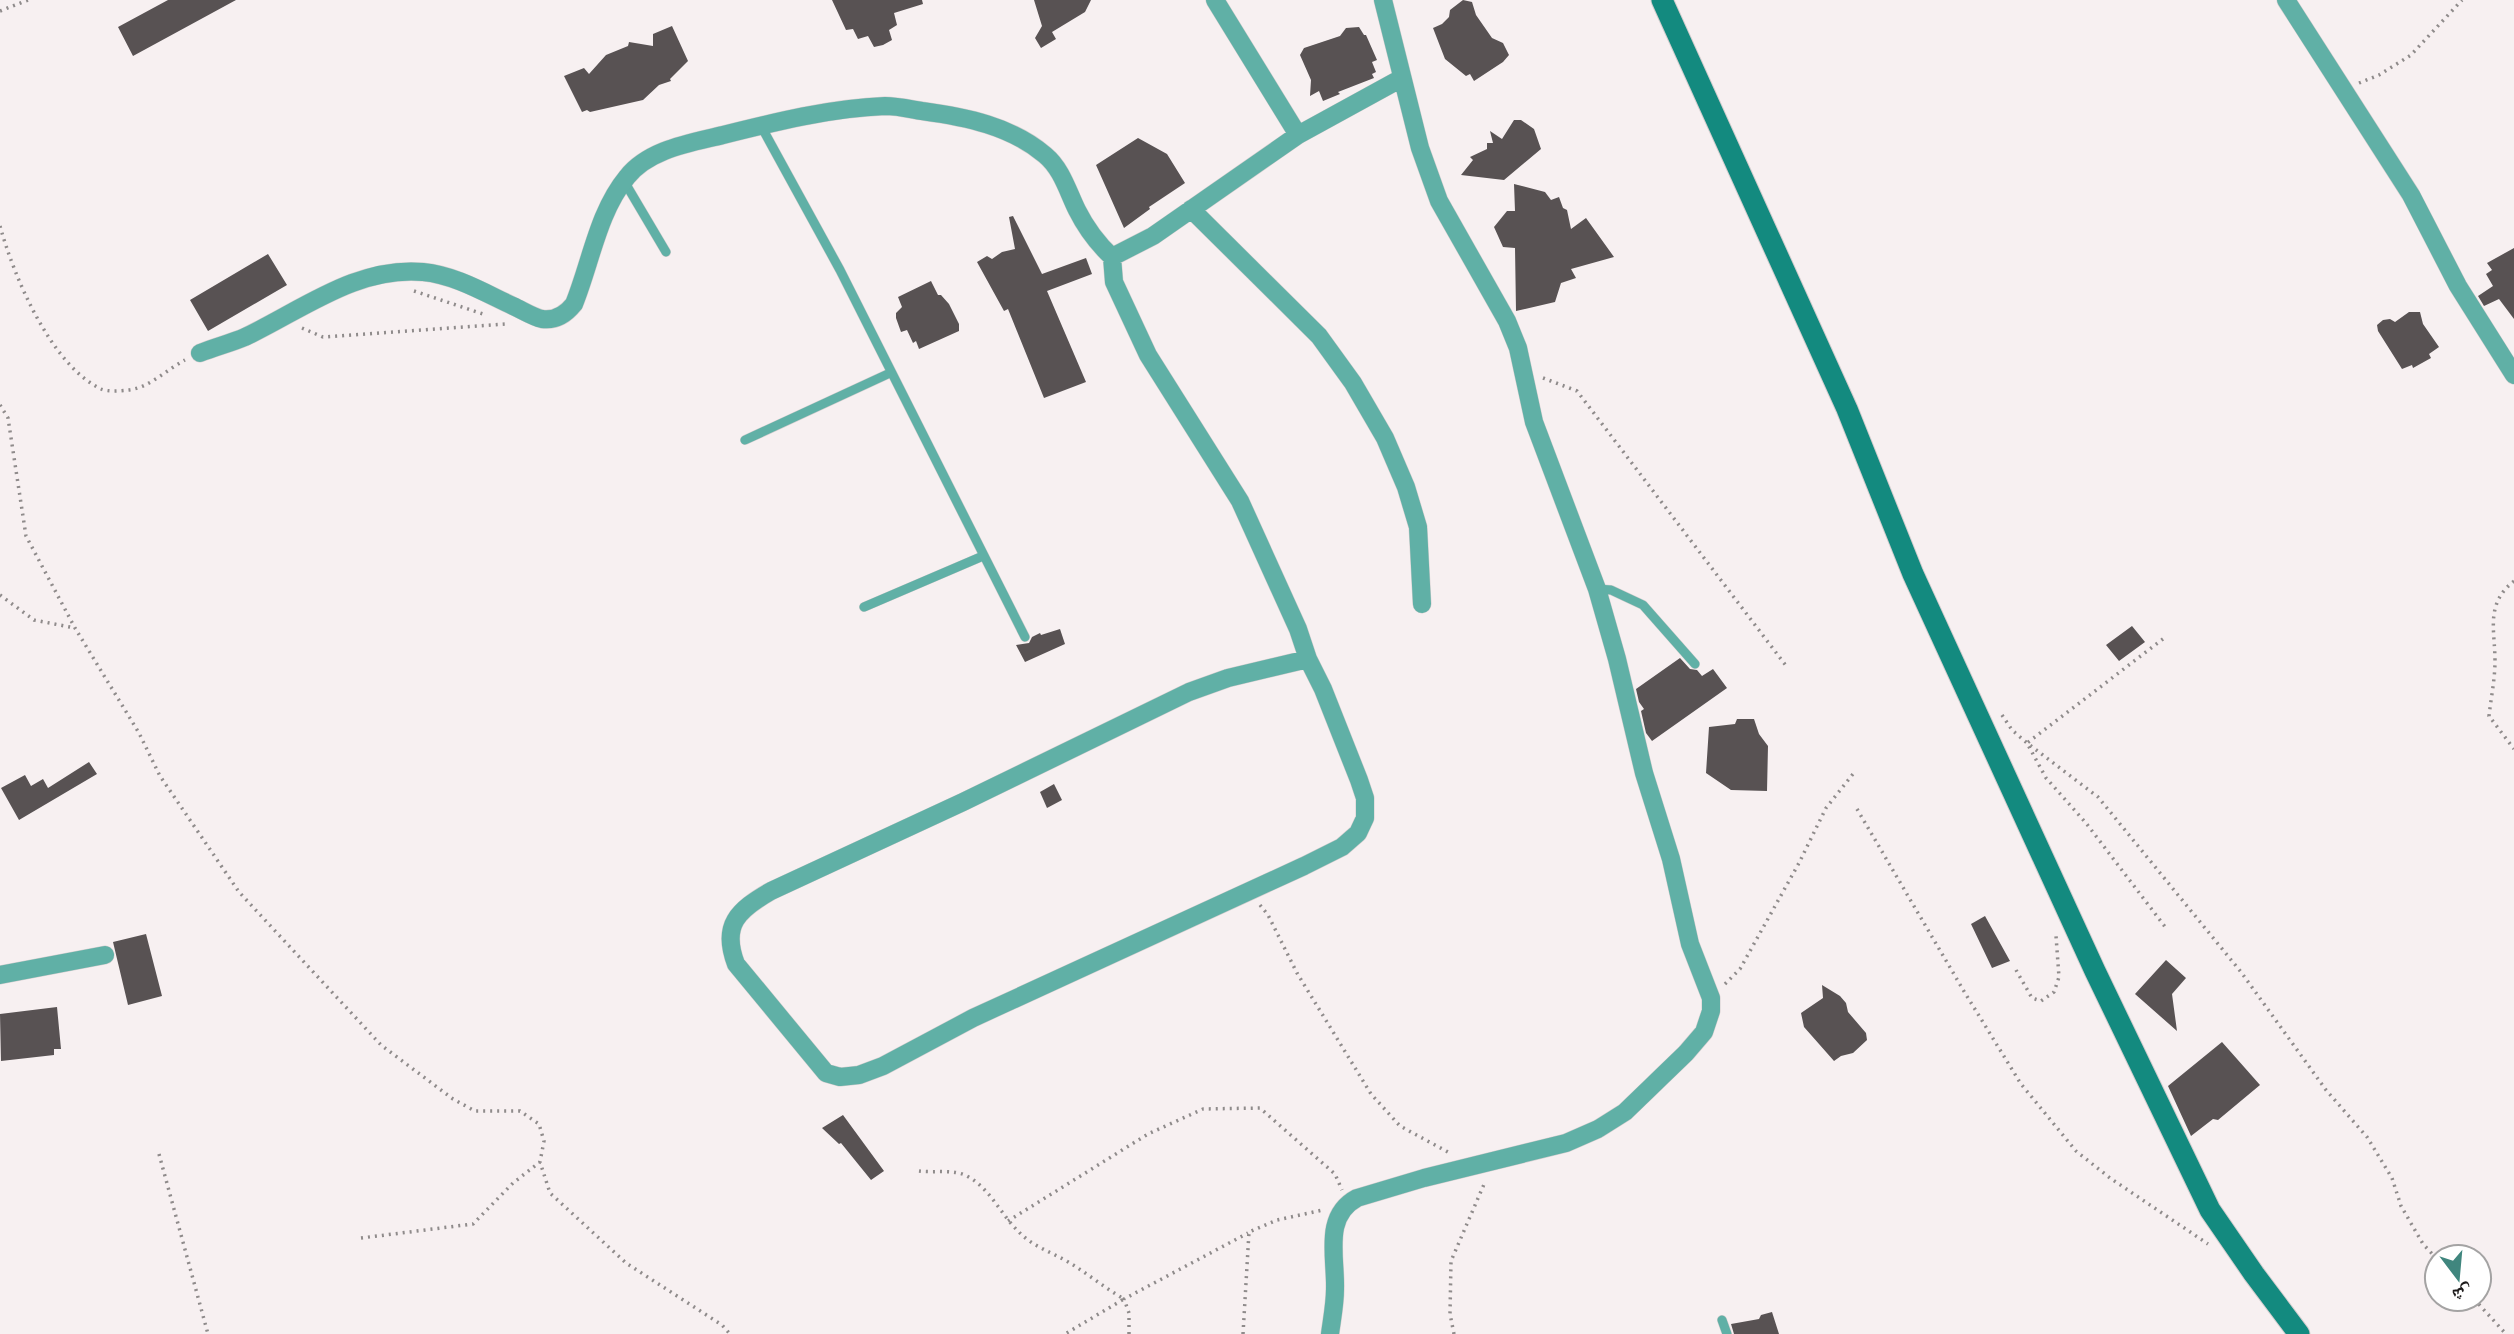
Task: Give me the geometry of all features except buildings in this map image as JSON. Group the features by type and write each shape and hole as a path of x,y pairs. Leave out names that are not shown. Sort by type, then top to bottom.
{"street":[{"path":"1215,0 1298,135"},
{"path":"1330,1334 1335,1289 1334,1232 1336,1220 1347,1203 1423,1178 1566,1143 1598,1129 1625,1112 1657,1083 1704,1032 1711,1012 1711,998 1690,944 1671,859 1644,773 1597,589 1534,422 1524,371 1507,321 1439,201 1420,148 1383,0"},
{"path":"1662,0 1847,409 1919,587 2095,971 2210,1210 2299,1334"},
{"path":"2286,0 2411,195 2458,286 2514,374"},
{"path":"1112,257 1153,236 1298,135 1402,78"},
{"path":"200,353 244,337 353,283 387,274 424,272 456,280 543,319 558,318 574,304 606,209 624,181 646,161 677,146 761,125 886,106 991,124 1047,156 1063,179 1087,229 1112,257 1114,282 1148,355 1240,501 1323,689 1365,798 1366,818 1358,833 1342,847 973,1018 883,1066 859,1075 840,1077 826,1073 736,964 731,951 730,935 734,920 748,904 1189,692 1228,678 1308,659"},
{"path":"1191,209 1319,336 1353,383 1385,438 1406,488 1418,527 1422,604"},
{"path":"0,975 105,955"}],"lane":[{"path":"761,125 840,271 1025,638"},
{"path":"624,181 666,252"},
{"path":"745,440 890,373"},
{"path":"864,607 983,555"},
{"path":"1597,589 1611,590 1643,605 1695,664"},
{"path":"1723,1320 1727,1334"}],"path":[{"path":"0,11 28,0"},
{"path":"2344,89 2379,75 2411,55 2462,0"},
{"path":"0,226 19,283 57,349 81,374 104,390 139,388 169,368 200,353"},
{"path":"410,290 487,315"},
{"path":"278,319 323,337 513,324 500,320"},
{"path":"1524,371 1577,391 1787,667"},
{"path":"0,405 8,418 26,536 75,628 139,733 160,776 239,892 381,1045 453,1099 475,1111 520,1111 539,1124 544,1141 540,1163 550,1193 626,1263 722,1325 730,1334"},
{"path":"2514,581 2502,591 2492,628 2495,662 2489,716 2514,749"},
{"path":"0,595 34,620 75,628"},
{"path":"2027,743 2164,639"},
{"path":"1998,710 2012,730 2098,797 2241,972 2326,1090 2367,1137 2392,1178 2401,1206 2423,1244"},
{"path":"2027,743 2046,778 2086,823 2166,928"},
{"path":"1711,998 1740,970 1800,863 1826,807 1853,775"},
{"path":"1857,809 2021,1084 2076,1151 2110,1178 2209,1245"},
{"path":"1250,890 1268,915 1297,973 1371,1094 1400,1126 1432,1145 1476,1165"},
{"path":"2016,970 2032,998 2041,1001 2054,992 2059,977 2056,927"},
{"path":"1008,1221 1148,1134 1203,1108 1260,1108 1335,1174 1347,1203 1277,1220 1249,1233 1124,1299 1065,1334"},
{"path":"159,1154 208,1334"},
{"path":"1454,1334 1450,1314 1451,1261 1483,1185 1499,1159"},
{"path":"361,1238 473,1224 513,1183 540,1163"},
{"path":"919,1171 958,1172 970,1177 1032,1244 1069,1263 1124,1299 1129,1313 1129,1334"},
{"path":"1243,1334 1249,1233"},
{"path":"2487,1313 2506,1334"}]}
